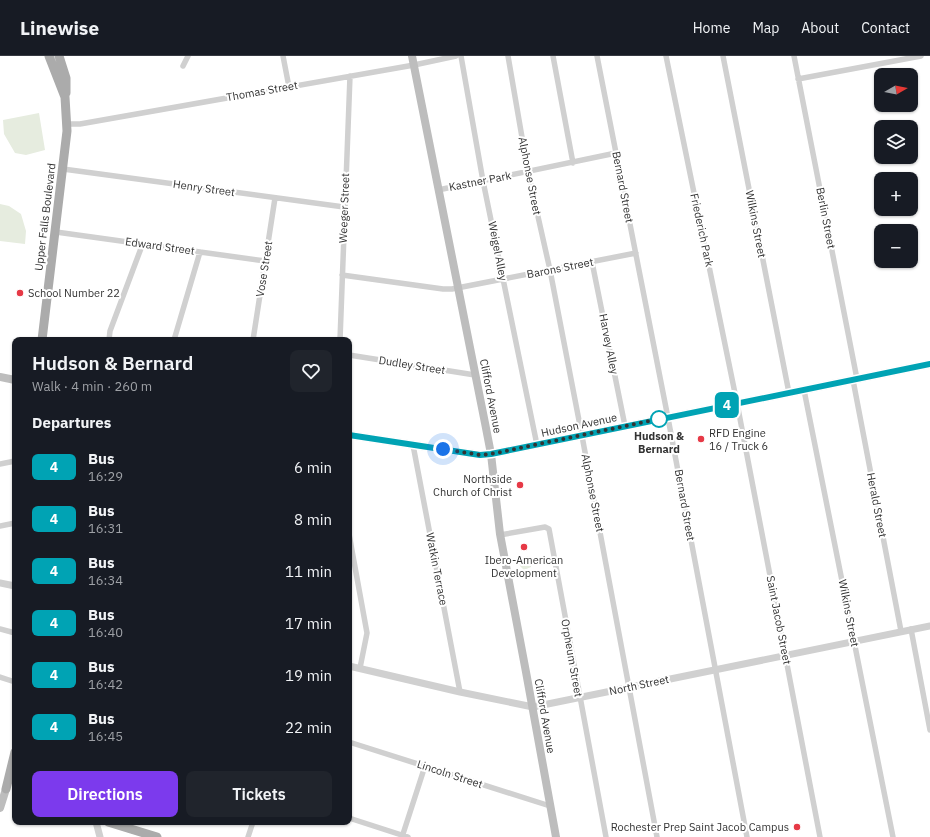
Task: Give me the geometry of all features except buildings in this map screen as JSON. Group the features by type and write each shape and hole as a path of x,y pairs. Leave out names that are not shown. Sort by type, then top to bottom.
{"main road":[{"name":"Upper Falls Boulevard","path":"49,56 65,97"},
{"name":"Upper Falls Boulevard","path":"42,337 56,232 67,124 65,97 66,78 59,56"},
{"name":"Clifford Avenue","path":"412,56 491,454 500,535 556,837"},
{"name":"Hudson Avenue","path":"352,435 480,455 491,454 930,364"},
{"path":"0,377 12,379"},
{"path":"0,808 3,788 12,761"},
{"path":"136,826 157,837"}],"street":[{"path":"183,66 188,56"},
{"path":"283,56 289,87"},
{"name":"Thomas Street","path":"67,124 80,124 414,65 456,56"},
{"name":"Weigel Alley","path":"461,56 483,181 537,445"},
{"name":"Alphonse Street","path":"508,56 528,172 550,270 658,837"},
{"path":"553,56 573,162"},
{"name":"Bernard Street","path":"597,56 668,418 747,837"},
{"name":"Friederich Park","path":"666,56 737,403"},
{"name":"Wilkins Street","path":"723,56 789,393"},
{"name":"Berlin Street","path":"794,56 855,380"},
{"path":"798,79 921,56"},
{"name":"Weeger Street","path":"340,337 350,76"},
{"name":"Kastner Park","path":"438,190 616,153"},
{"name":"Henry Street","path":"63,169 344,207"},
{"name":"Vose Street","path":"253,337 275,198"},
{"name":"Edward Street","path":"56,232 265,261"},
{"path":"109,337 110,330 143,243"},
{"path":"175,337 200,252"},
{"name":"Barons Street","path":"342,275 443,289 458,288 636,253"},
{"name":"Harvey Alley","path":"592,262 626,426"},
{"name":"Dudley Street","path":"352,355 475,375"},
{"name":"Herald Street","path":"855,380 901,631"},
{"name":"Wilkins Street","path":"804,390 893,837"},
{"name":"Saint Jacob Street","path":"737,403 820,837"},
{"name":"Watkin Terrace","path":"414,445 460,692"},
{"path":"0,464 12,462"},
{"path":"0,526 12,524"},
{"name":"Orpheum Street","path":"500,535 545,527 549,529 606,837"},
{"path":"352,550 367,633 360,668"},
{"path":"0,582 12,585"},
{"name":"North Street","path":"352,667 460,692 533,707 854,640 930,626"},
{"path":"0,629 12,632"},
{"path":"911,629 930,730"},
{"path":"0,678 12,681"},
{"name":"Lincoln Street","path":"352,743 550,806"},
{"path":"352,819 404,836 425,766"},
{"path":"97,825 100,837"},
{"path":"248,837 251,825"}],"shaded area":[{"path":"39,113 45,150 26,155 15,153 4,134 3,120"},
{"path":"0,204 9,206 21,214 26,231 25,244 0,241"},
{"path":"528,556 531,567 524,570 520,566 519,561 523,557"}],"bus line":[{"name":"4","path":"352,435 480,455 491,454 546,444 750,400 930,364"}],"place":[{"name":"School Number 22","path":"20,293"},
{"name":"Hudson & Bernard","path":"659,419"},
{"name":"RFD Engine 16 / Truck 6","path":"701,439"},
{"name":"Northside Church of Christ","path":"520,485"},
{"name":"Ibero-American Development","path":"524,547"},
{"name":"Rochester Prep Saint Jacob Campus","path":"797,827"}],"route":[{"path":"443,449 480,455 491,454 659,419"}]}
